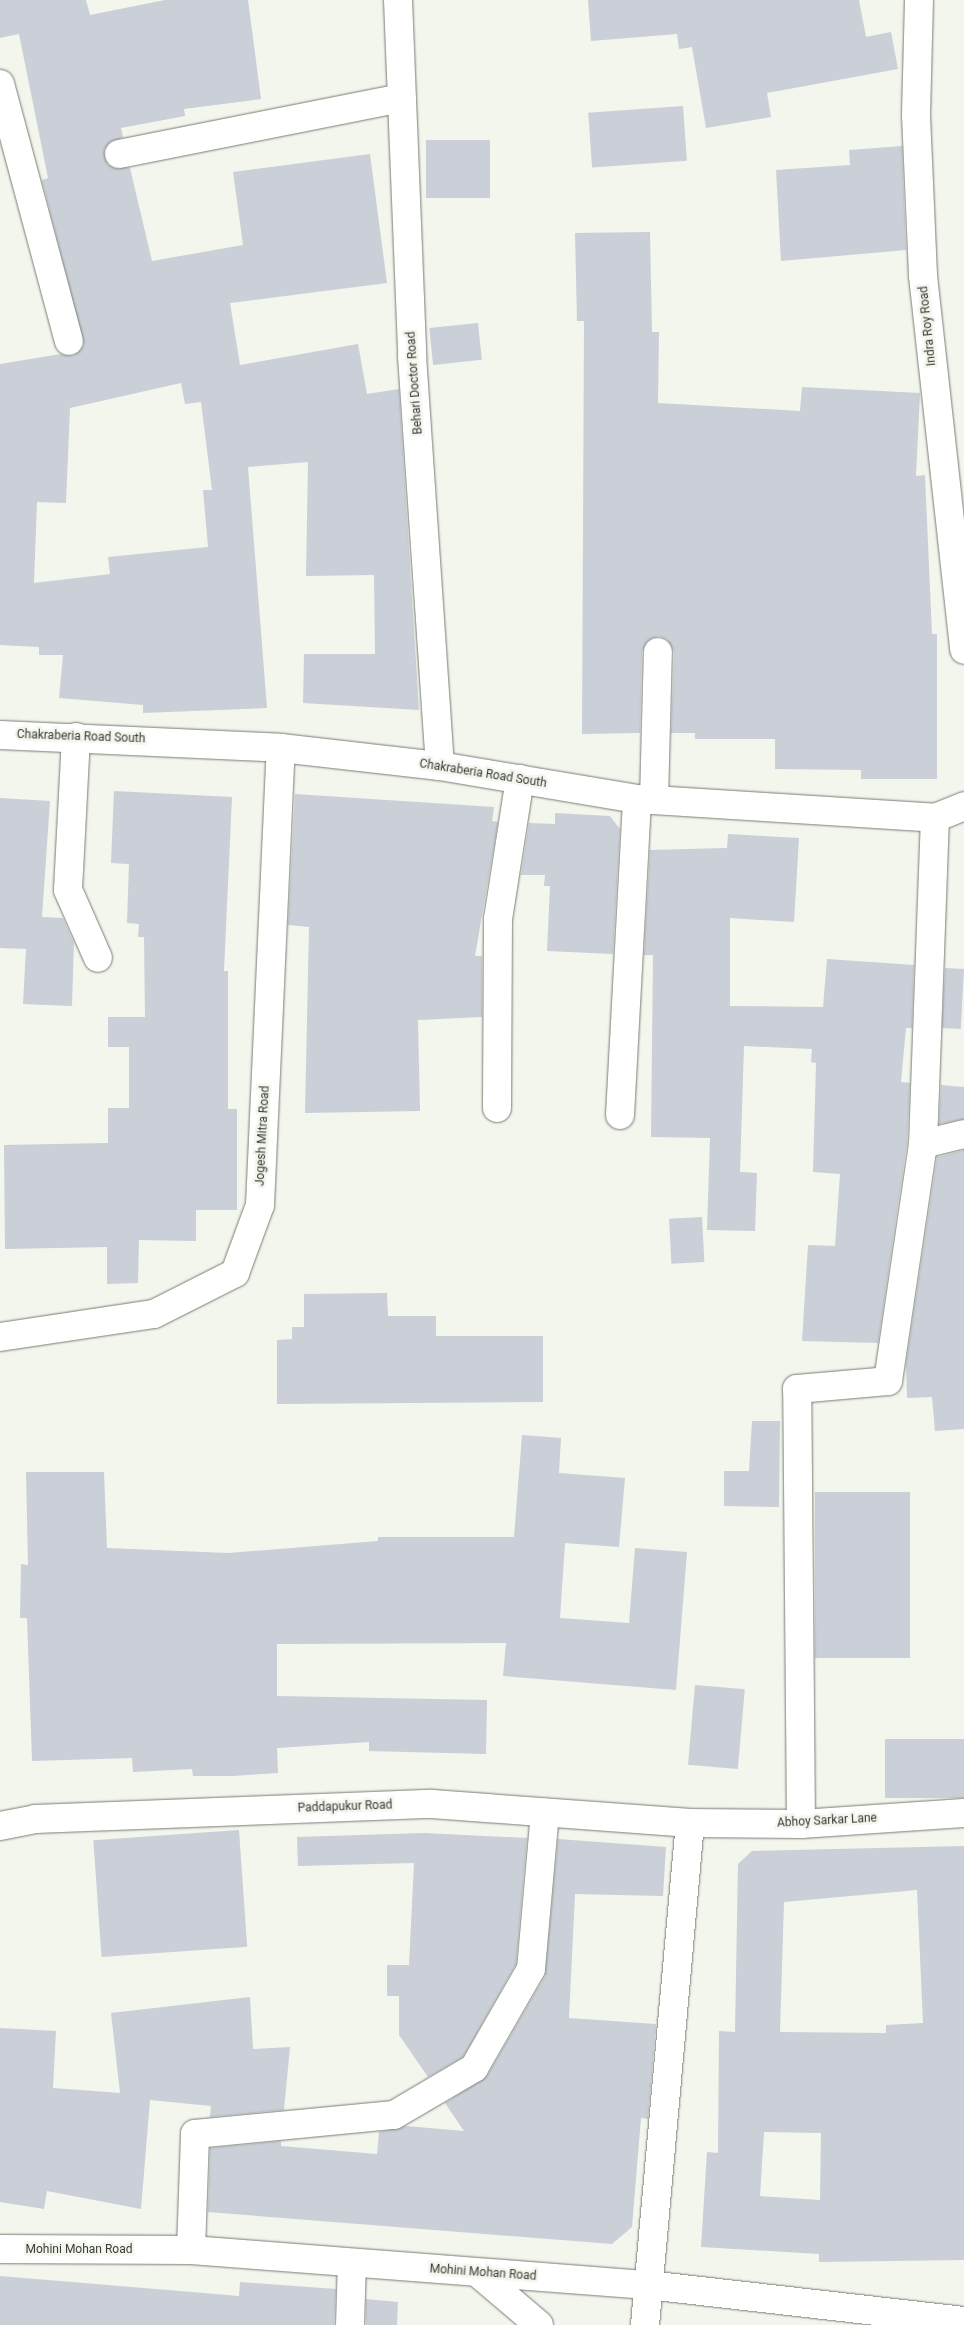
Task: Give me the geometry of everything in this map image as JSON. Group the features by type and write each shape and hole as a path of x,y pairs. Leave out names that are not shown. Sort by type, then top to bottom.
{"street":[{"name":"Behari Doctor Road","path":"398,0 412,356 440,766"},
{"name":"Indra Roy Road","path":"919,0 916,115 923,276 964,650"},
{"path":"0,84 69,341"},
{"path":"119,154 401,98"},
{"path":"620,1114 658,652"},
{"name":"Chakraberia Road South","path":"0,735 76,737 281,748 440,766 646,799 935,818 964,806"},
{"path":"76,737 68,890 98,958"},
{"name":"Jogesh Mitra Road","path":"0,1338 154,1314 236,1273 260,1205 281,748"},
{"path":"497,1108 498,919 520,780"},
{"path":"801,1824 797,1389 888,1381 923,1144 935,818"},
{"path":"923,1144 964,1134"},
{"name":"Paddapukur Road","path":"0,1826 35,1819 432,1804 690,1823"},
{"path":"191,2250 195,2134 394,2115 474,2068 531,1969 546,1812"},
{"name":"Abhoy Sarkar Lane","path":"690,1823 801,1824 964,1813"},
{"path":"645,2325 690,1823"},
{"name":"Mohini Mohan Road","path":"0,2249 191,2250 478,2273 648,2284 964,2321"},
{"path":"350,2325 352,2263"},
{"path":"478,2273 539,2325"}],"building":[{"path":"0,0 86,0 90,15 165,0 248,0 261,99 184,109 185,116 121,128 123,137 104,149 108,165 130,168 152,261 243,245 233,172 370,154 387,283 230,303 240,365 358,344 367,394 399,389 419,710 303,703 304,654 375,654 374,575 306,576 308,462 248,467 267,708 143,713 143,705 59,698 63,655 39,655 39,647 0,645 0,364 61,354 73,356 84,345 42,180 48,178 19,34 0,38","holes":["181,383 185,404 201,402 212,490 203,490 208,547 108,557 110,574 34,583 37,502 66,503 70,408"]},
{"path":"588,0 859,0 866,37 891,32 898,69 767,93 771,117 706,128 692,47 679,49 677,34 591,41"},
{"path":"683,106 687,161 592,167 588,113"},
{"path":"426,140 490,140 490,198 426,198"},
{"path":"902,146 906,250 781,261 776,170 850,165 849,150"},
{"path":"650,232 652,332 659,332 658,403 800,411 802,387 920,393 916,476 925,475 932,634 937,634 937,779 861,779 861,770 775,769 775,739 695,739 695,733 671,733 674,652 667,639 659,636 650,639 642,651 640,733 582,734 584,321 577,321 575,233"},
{"path":"478,323 482,360 433,365 429,328"},
{"path":"114,791 232,797 224,971 228,971 228,1109 237,1109 237,1210 196,1210 196,1241 139,1240 138,1283 107,1284 107,1247 5,1249 4,1145 108,1143 108,1108 129,1108 129,1047 108,1047 108,1017 145,1017 144,937 138,937 139,924 127,923 129,864 111,863"},
{"path":"295,794 494,807 492,821 498,822 475,956 482,956 482,1017 418,1020 420,1111 305,1113 309,927 288,925"},
{"path":"0,798 50,801 42,917 63,918 74,943 72,1006 23,1004 26,949 0,948"},
{"path":"555,813 610,816 620,829 613,954 547,951 550,886 544,886 545,875 521,875 529,823 555,824"},
{"path":"728,834 799,838 794,922 730,918 730,1006 823,1007 827,959 914,965 912,1028 906,1028 901,1082 910,1083 907,1143 878,1343 802,1341 808,1245 835,1246 840,1174 813,1172 816,1063 811,1062 812,1049 744,1046 740,1172 757,1173 755,1231 707,1230 710,1138 651,1137 653,955 644,955 650,850 727,848"},
{"path":"945,968 964,969 961,1029 942,1028"},
{"path":"941,1085 964,1087 964,1119 939,1124"},
{"path":"964,1150 964,1429 935,1431 932,1397 907,1398 906,1364 937,1157"},
{"path":"702,1217 704,1262 671,1264 669,1219"},
{"path":"387,1293 388,1316 436,1316 436,1336 543,1336 543,1402 277,1404 277,1340 292,1339 292,1327 304,1327 304,1294"},
{"path":"752,1421 780,1421 779,1507 724,1506 724,1471 749,1471"},
{"path":"522,1435 561,1438 559,1473 625,1478 619,1547 565,1543 560,1618 629,1623 635,1548 687,1552 676,1690 503,1676 506,1643 277,1644 277,1696 487,1700 486,1754 369,1751 369,1742 277,1748 278,1773 232,1776 193,1776 192,1769 133,1772 132,1758 32,1761 27,1618 20,1618 21,1564 28,1565 26,1472 104,1472 107,1548 228,1553 378,1541 378,1537 514,1537"},
{"path":"815,1492 910,1492 910,1658 815,1658"},
{"path":"695,1685 745,1689 738,1769 688,1765"},
{"path":"885,1739 964,1739 964,1798 885,1798"},
{"path":"239,1830 247,1947 102,1957 93,1840"},
{"path":"424,1833 527,1838 516,1964 463,2057 428,2077 399,2035 399,1996 387,1996 387,1965 409,1965 414,1863 298,1866 297,1837"},
{"path":"558,1839 666,1847 663,1896 575,1894 569,2018 656,2024 648,2119 641,2118 632,2227 612,2244 208,2212 210,2148 281,2141 281,2146 377,2154 379,2132 406,2126 464,2131 445,2103 487,2076 545,1976"},
{"path":"964,1846 964,2260 819,2262 819,2254 701,2247 707,2152 718,2153 719,2031 735,2032 738,1864 752,1851","holes":["917,1890 923,2023 886,2025 886,2033 780,2032 784,1902","764,2132 821,2133 820,2200 760,2196"]},
{"path":"250,1997 253,2049 290,2047 284,2110 210,2117 211,2106 150,2100 141,2209 47,2191 44,2209 0,2202 0,2028 56,2031 53,2088 120,2093 111,2013"},
{"path":"0,2276 239,2296 240,2282 336,2289 334,2325 0,2325"},
{"path":"366,2299 398,2302 397,2325 366,2325"}]}
